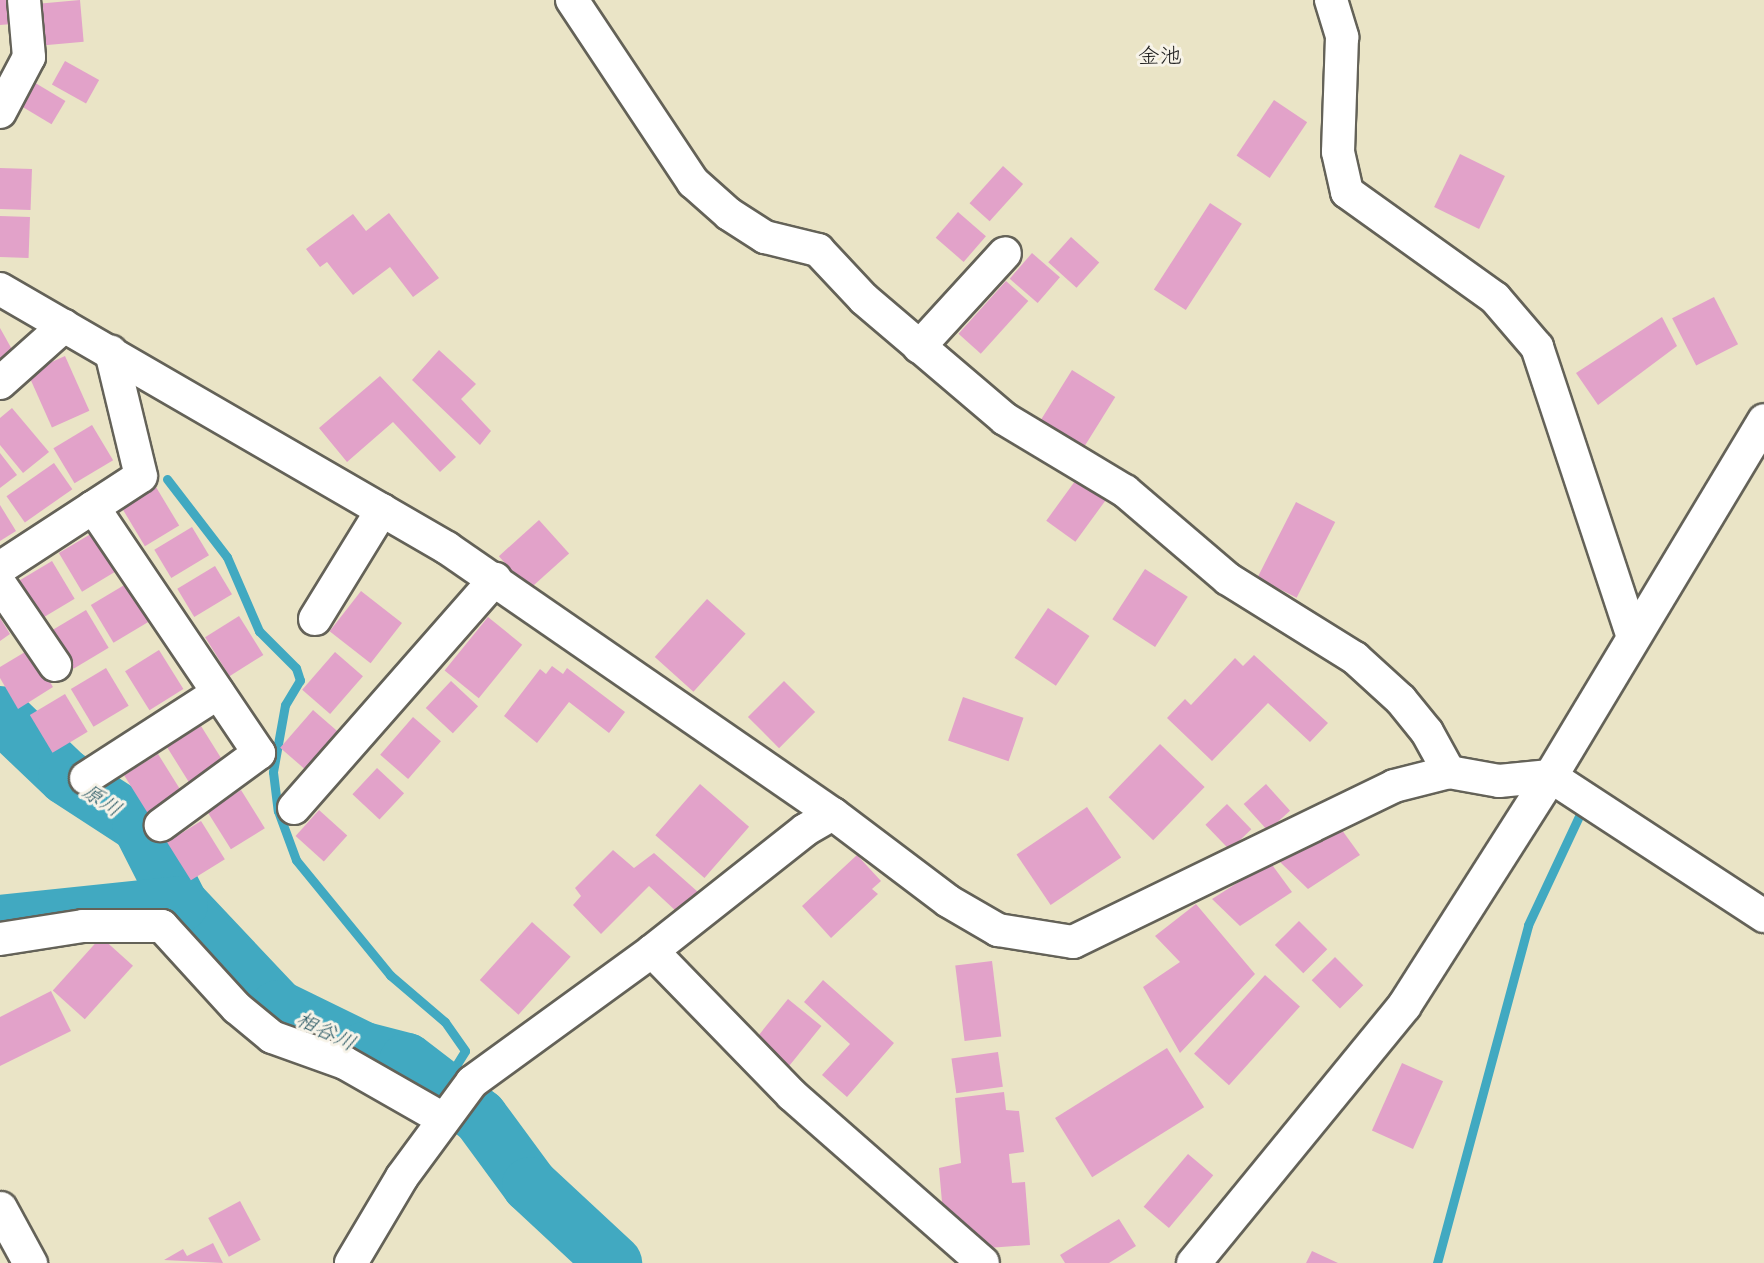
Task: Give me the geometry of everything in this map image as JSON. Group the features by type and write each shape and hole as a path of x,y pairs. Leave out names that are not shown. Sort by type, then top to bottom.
{"street":[{"path":"0,112 29,57 24,0"},
{"path":"572,0 693,183 729,214 765,237 818,250 864,299 1005,419 1125,491 1228,579 1355,658 1401,700 1427,732 1449,772"},
{"path":"1331,0 1342,37 1338,152 1347,192 1495,298 1537,346 1633,638"},
{"path":"920,347 1005,253"},
{"path":"0,290 382,510 495,579 833,814 948,901 998,930 1073,942 1394,786 1449,772 1498,781 1550,776 1764,916"},
{"path":"0,383 64,326"},
{"path":"0,568 141,476 111,352"},
{"path":"1193,1263 1404,1005 1550,776 1764,420"},
{"path":"93,507 259,753 161,825"},
{"path":"315,619 382,510"},
{"path":"294,808 495,579"},
{"path":"0,584 55,665"},
{"path":"86,778 218,693"},
{"path":"351,1263 402,1177 442,1119 472,1082 652,951 805,830 833,814"},
{"path":"0,939 83,926 162,926 237,1008 272,1037 345,1063 442,1119"},
{"path":"652,951 792,1095 983,1263"},
{"path":"0,1208 30,1263"}],"building":[{"path":"0,0 9,0 12,24 0,25"},
{"path":"80,0 84,42 45,45 41,3"},
{"path":"65,61 99,80 86,104 52,85"},
{"path":"32,81 65,101 52,124 18,104"},
{"path":"1274,100 1307,122 1270,178 1237,156"},
{"path":"1460,154 1505,176 1479,229 1434,207"},
{"path":"1003,166 1023,184 990,221 970,203"},
{"path":"0,168 32,169 31,210 0,209"},
{"path":"1210,203 1242,224 1186,310 1154,289"},
{"path":"958,212 986,236 964,262 936,238"},
{"path":"389,213 439,278 413,297 390,267 353,295 327,262 320,267 306,249 353,214 366,231"},
{"path":"0,216 30,217 29,258 0,257"},
{"path":"1071,237 1099,262 1076,288 1048,262"},
{"path":"1032,253 1060,277 1038,303 1010,279"},
{"path":"1006,281 1028,301 981,354 958,334"},
{"path":"1714,297 1738,344 1696,366 1672,318"},
{"path":"1662,317 1677,346 1598,405 1576,373"},
{"path":"0,328 14,353 0,362"},
{"path":"439,350 476,384 461,399 491,431 480,445 412,380"},
{"path":"65,356 89,411 52,427 28,373"},
{"path":"1072,370 1115,397 1083,448 1040,421"},
{"path":"380,376 456,457 440,472 393,422 347,462 319,428"},
{"path":"12,408 49,452 23,473 0,445 0,418"},
{"path":"92,425 113,460 75,483 53,448"},
{"path":"0,453 17,475 0,488"},
{"path":"54,463 72,489 25,522 6,496"},
{"path":"1078,477 1107,498 1075,542 1046,521"},
{"path":"156,487 179,526 145,546 122,508"},
{"path":"1296,502 1335,522 1297,598 1257,578"},
{"path":"0,505 16,531 0,541"},
{"path":"539,520 569,553 529,590 499,556"},
{"path":"192,527 209,555 171,578 154,550"},
{"path":"94,532 117,571 82,592 59,553"},
{"path":"52,561 75,599 40,620 17,582"},
{"path":"215,566 232,594 194,617 177,589"},
{"path":"1145,569 1188,597 1155,647 1112,619"},
{"path":"126,584 149,622 114,643 91,605"},
{"path":"361,591 402,623 371,663 330,631"},
{"path":"707,599 746,634 693,692 655,657"},
{"path":"1048,608 1089,636 1056,686 1014,658"},
{"path":"86,610 109,648 74,669 51,631"},
{"path":"239,616 263,655 229,676 205,637"},
{"path":"488,617 522,645 479,698 445,671"},
{"path":"0,618 10,634 0,641"},
{"path":"30,649 53,687 18,709 0,678 0,667"},
{"path":"159,650 183,689 149,710 125,671"},
{"path":"335,652 363,676 330,714 302,690"},
{"path":"1254,655 1328,723 1310,742 1268,703 1212,761 1167,718 1185,699 1191,705 1235,658 1243,666"},
{"path":"552,666 563,674 567,668 625,712 609,733 569,702 537,743 504,716 540,669 546,674"},
{"path":"106,668 129,706 94,727 71,689"},
{"path":"451,681 478,706 453,733 426,708"},
{"path":"784,681 815,712 779,748 748,717"},
{"path":"65,694 88,732 53,753 30,715"},
{"path":"963,697 1024,718 1009,761 948,740"},
{"path":"313,710 341,734 308,772 280,748"},
{"path":"413,717 441,741 408,779 380,755"},
{"path":"201,726 225,765 191,786 167,747"},
{"path":"1160,744 1205,787 1153,840 1109,797"},
{"path":"158,754 182,793 148,814 124,775"},
{"path":"377,768 404,793 380,820 352,794"},
{"path":"700,784 749,827 704,878 655,835"},
{"path":"1266,784 1290,811 1268,831 1244,804"},
{"path":"241,790 265,828 231,849 207,811"},
{"path":"1227,804 1251,829 1230,850 1205,825"},
{"path":"1087,807 1121,858 1051,905 1017,855"},
{"path":"319,810 347,835 324,861 296,836"},
{"path":"201,821 225,859 191,880 167,842"},
{"path":"1339,826 1360,855 1308,889 1280,862"},
{"path":"613,850 634,868 654,853 698,892 677,912 649,886 601,934 573,905 581,896 575,888"},
{"path":"857,855 881,881 872,889 878,894 831,938 802,906"},
{"path":"1270,862 1292,892 1240,926 1212,899"},
{"path":"1196,904 1255,974 1180,1053 1143,987 1180,962 1155,936"},
{"path":"1299,921 1327,949 1303,973 1275,945"},
{"path":"532,922 571,957 518,1015 480,980"},
{"path":"101,937 133,966 85,1019 53,991"},
{"path":"1335,957 1363,985 1340,1009 1312,980"},
{"path":"992,961 1001,1036 965,1041 955,966"},
{"path":"1265,975 1300,1006 1229,1085 1194,1054"},
{"path":"823,980 894,1043 847,1097 822,1075 850,1044 804,1002"},
{"path":"51,991 71,1031 0,1066 0,1017"},
{"path":"788,999 821,1026 789,1066 755,1039"},
{"path":"1167,1048 1204,1107 1092,1177 1055,1118"},
{"path":"998,1052 1003,1087 956,1093 951,1059"},
{"path":"1402,1063 1443,1081 1413,1149 1372,1131"},
{"path":"1004,1092 1006,1110 1019,1111 1024,1152 1009,1154 1012,1183 1025,1182 1030,1245 988,1248 942,1202 939,1168 961,1163 955,1098"},
{"path":"1188,1154 1213,1175 1169,1228 1144,1207"},
{"path":"240,1201 261,1240 229,1257 208,1218"},
{"path":"1119,1219 1136,1246 1109,1263 1065,1263 1060,1255"},
{"path":"213,1243 223,1263 164,1260 183,1249 187,1256"},
{"path":"1312,1251 1338,1263 1306,1263"}],"waterway":[{"path":"167,479 227,557 259,631 296,668 300,680 285,705 273,772 278,811 296,860 390,975 445,1022 465,1051 442,1088"},
{"name":"相谷川","path":"0,714 66,777 140,825 180,904 278,1008 364,1050 407,1061 480,1117 530,1185 614,1263"},
{"path":"1437,1263 1528,925 1580,814"},
{"name":"相谷川","path":"0,923 180,904"}],"district":[{"name":"金池","path":"1160,56"}],"water label":[{"name":"原川","path":"102,800"}]}
